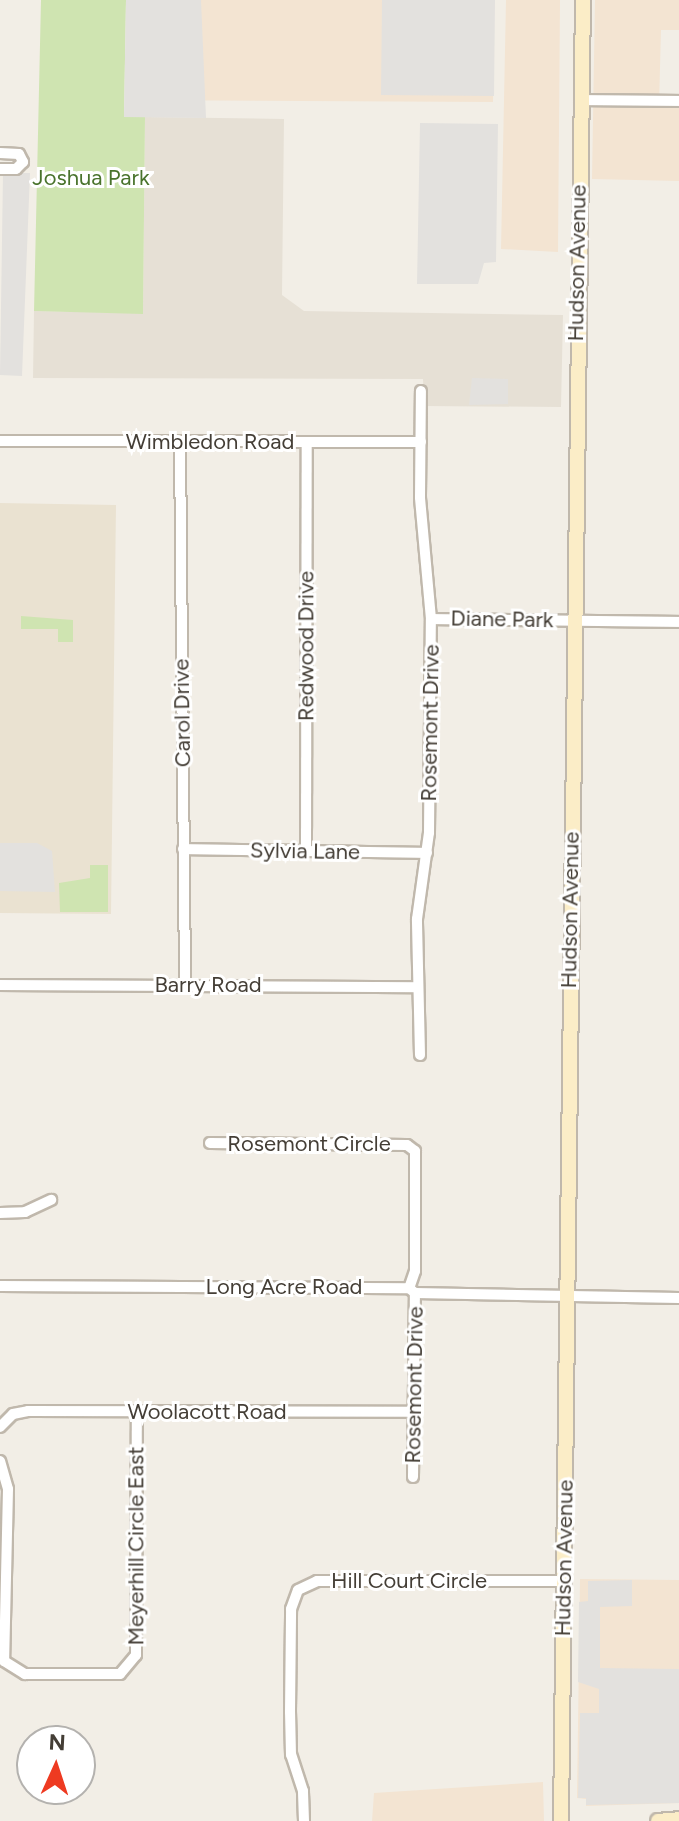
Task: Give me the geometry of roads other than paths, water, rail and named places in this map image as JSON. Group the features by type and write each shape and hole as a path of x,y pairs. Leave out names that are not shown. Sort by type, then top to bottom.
{"main road":[{"name":"Hudson Avenue","path":"561,1821 583,0"},
{"path":"658,1821 679,1819"}],"street":[{"path":"580,100 679,101"},
{"path":"0,153 19,154 23,162 16,169 0,169"},
{"name":"Rosemont Drive","path":"420,1055 416,987 427,853 431,619 421,391"},
{"name":"Wimbledon Road","path":"0,441 421,442"},
{"name":"Carol Drive","path":"180,442 185,984"},
{"name":"Redwood Drive","path":"306,850 307,442"},
{"name":"Diane Park","path":"431,619 679,622"},
{"name":"Sylvia Lane","path":"183,849 427,853"},
{"name":"Barry Road","path":"0,985 416,987"},
{"name":"Rosemont Circle","path":"210,1143 407,1145"},
{"name":"Rosemont Drive","path":"407,1145 415,1151 413,1477"},
{"path":"0,1213 25,1212 51,1200"},
{"name":"Long Acre Road","path":"0,1286 412,1290 679,1298"},
{"name":"Woolacott Road","path":"1,1424 28,1411 414,1412"},
{"name":"Meyerhill Circle East","path":"0,1461 8,1489 4,1661 25,1674 120,1674 136,1655 137,1411"},
{"name":"Hill Court Circle","path":"304,1821 303,1791 291,1755 291,1609 298,1590 317,1581 564,1581"}],"park label":[{"name":"Joshua Park","path":"91,178"}]}
